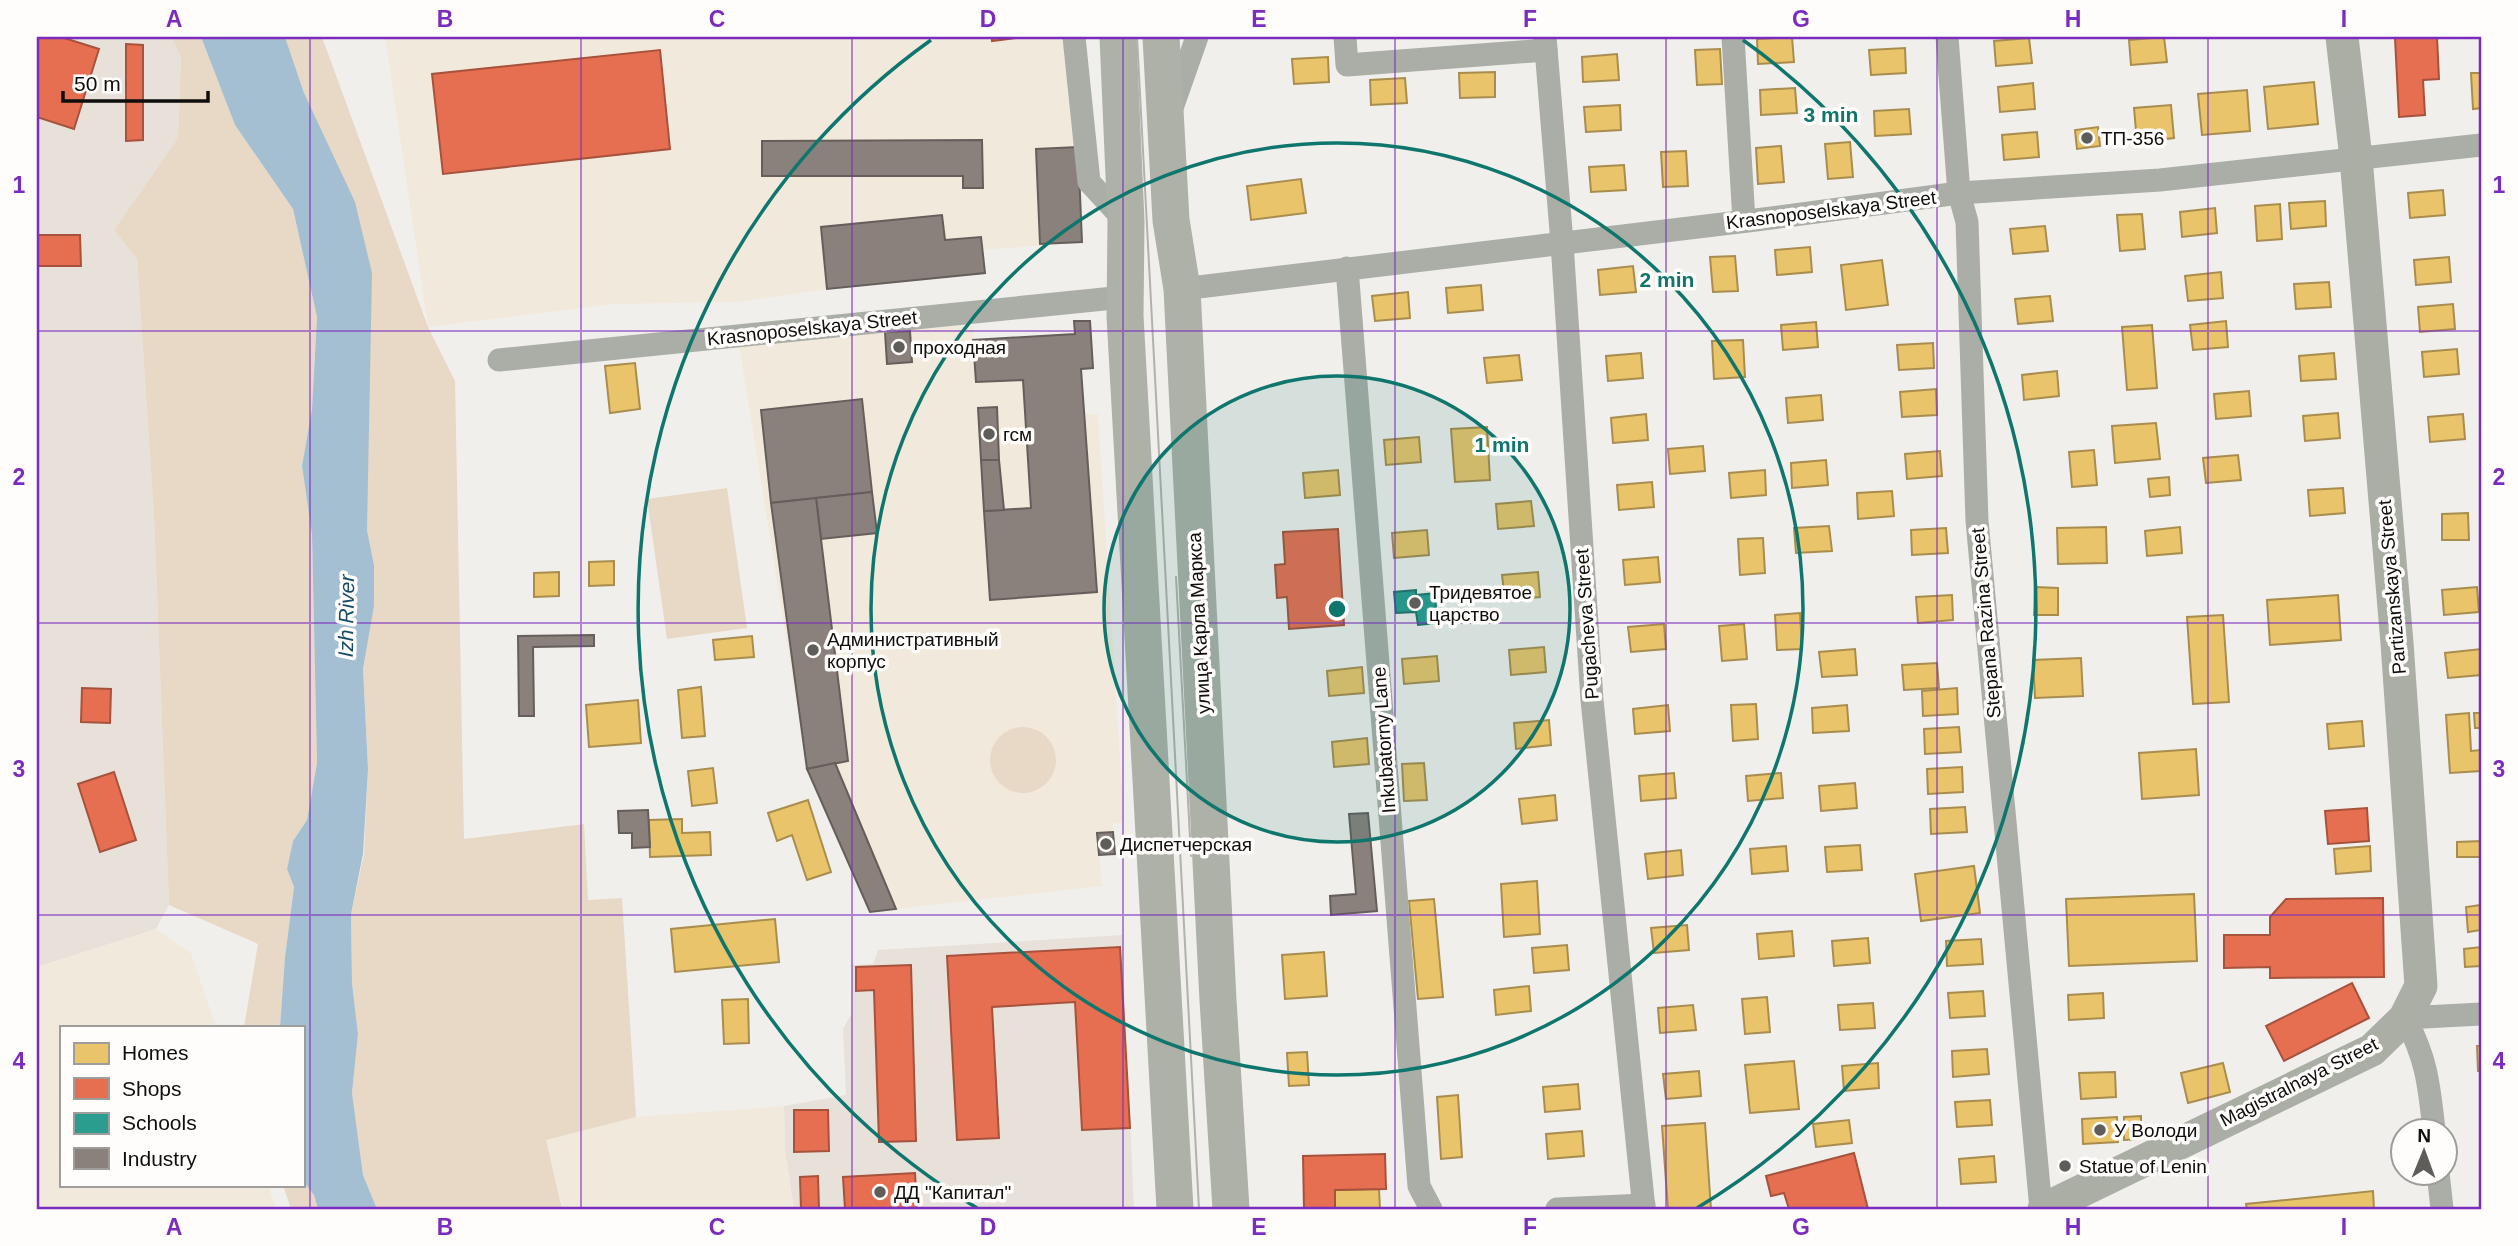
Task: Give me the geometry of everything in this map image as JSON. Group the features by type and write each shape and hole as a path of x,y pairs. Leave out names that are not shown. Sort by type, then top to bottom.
{"main road":[{"path":"1118,37 1126,222 1124,297 1175,1209"},
{"name":"улица Карла Маркса","path":"1161,37 1171,220 1182,289 1231,1209"},
{"path":"1124,297 1182,289"}],"street":[{"path":"1074,37 1088,182 1126,222"},
{"path":"1166,124 1197,37"},
{"path":"1345,37 1347,65 1545,43"},
{"path":"1734,37 1744,221"},
{"name":"Stepana Razina Street","path":"1947,37 1959,193 1967,222 1977,521 2042,1209"},
{"name":"Partizanskaya Street","path":"2342,37 2356,158 2397,643 2421,986 2405,1018"},
{"name":"Pugacheva Street","path":"1545,43 1562,243 1592,700 1644,1207"},
{"name":"Krasnoposelskaya Street","path":"1182,289 1959,193 2160,180 2481,145"},
{"name":"Inkubatorny Lane","path":"1347,268 1419,1186 1431,1209"},
{"name":"Krasnoposelskaya Street","path":"499,360 1124,297"},
{"path":"2432,1116 2425,1061 2405,1018 2481,1014"},
{"name":"Magistralnaya Street","path":"2042,1209 2372,1050 2405,1018"},
{"path":"2440,1186 2442,1209"},
{"path":"1557,1209 1644,1207"}],"shaded area":[{"path":"37,37 171,37 181,57 178,138 114,230 137,259 154,516 169,905 156,929 37,967"},
{"path":"171,37 201,37 235,125 293,209 317,317 312,409 302,466 312,535 317,763 307,820 293,841 287,869 294,887 280,1026 244,1026 258,944 169,905 154,516 137,259 114,230 178,138 181,57"},
{"path":"285,37 322,37 428,327 455,381 464,839 584,824 588,900 622,898 636,1117 546,1140 562,1209 377,1209 363,1175 352,1093 358,1034 352,983 351,914 364,854 368,769 363,669 374,606 374,565 304,93"},
{"path":"385,37 1067,37 1078,147 1082,242 983,250 985,273 828,289 739,302 615,304 428,327"},
{"path":"1074,321 1090,321 1093,368 1081,369 1084,414 1098,414 1124,822 1113,824 1113,832 1098,833 1102,886 870,912 807,769 739,345 951,325 974,326 974,340 1068,334 1075,333"},
{"path":"727,488 747,628 667,639 647,499"},
{"path":"1023,727 1036,729 1051,742 1056,760 1054,773 1041,788 1023,793 1010,791 995,778 990,760 992,747 1005,732"},
{"path":"156,929 191,953 216,1026 60,1026 60,1186 268,1186 276,1209 37,1209 37,967"},
{"path":"1122,935 1134,1209 794,1209 785,1151 784,1106 846,1095 843,1029 852,1013 852,965 873,964 878,950"},
{"path":"784,1106 785,1151 794,1209 563,1209 545,1139 636,1117"},
{"path":"304,1182 314,1195 318,1209 291,1209 283,1186 304,1186"}],"water":[{"name":"Izh River","path":"201,37 285,37 304,93 355,202 372,273 367,530 374,565 374,606 363,669 368,769 363,854 351,914 352,983 358,1034 352,1093 363,1175 377,1209 318,1209 314,1195 304,1182 304,1026 280,1026 294,887 287,869 293,841 307,820 317,763 312,535 302,466 312,409 317,317 293,209 235,125"}],"building: Homes":[{"path":"1792,37 1794,62 1758,64 1757,39"},
{"path":"2164,37 2167,62 2131,65 2129,40"},
{"path":"2029,38 2032,63 1996,66 1994,41"},
{"path":"1905,48 1906,73 1871,75 1869,50"},
{"path":"1720,49 1722,84 1697,85 1695,50"},
{"path":"1617,54 1619,80 1583,82 1582,57"},
{"path":"1328,57 1329,82 1294,84 1292,59"},
{"path":"1495,72 1495,97 1460,98 1459,73"},
{"path":"2471,73 2481,73 2481,108 2473,109"},
{"path":"1405,78 1407,103 1371,105 1370,80"},
{"path":"2314,82 2318,124 2268,129 2264,87"},
{"path":"2033,83 2035,109 2000,112 1998,87"},
{"path":"1795,88 1797,113 1761,115 1760,90"},
{"path":"2247,90 2250,131 2202,135 2198,94"},
{"path":"1620,105 1621,130 1586,132 1584,107"},
{"path":"2171,105 2174,138 2137,142 2134,108"},
{"path":"1909,109 1911,134 1875,136 1874,111"},
{"name":"ТП-356","path":"2098,127 2100,146 2077,149 2075,130"},
{"path":"2037,132 2039,157 2004,160 2002,135"},
{"path":"1850,142 1853,177 1828,179 1825,144"},
{"path":"1781,146 1784,182 1758,184 1756,148"},
{"path":"1686,151 1688,186 1663,187 1661,152"},
{"path":"1624,165 1626,190 1591,192 1589,167"},
{"path":"1301,179 1306,213 1251,220 1247,186"},
{"path":"2443,190 2445,215 2410,218 2408,193"},
{"path":"2325,201 2326,226 2291,229 2289,203"},
{"path":"2280,204 2282,239 2257,241 2255,206"},
{"path":"2215,208 2217,233 2182,237 2180,212"},
{"path":"2142,214 2145,249 2120,251 2117,215"},
{"path":"2045,226 2048,251 2013,254 2010,229"},
{"path":"1810,247 1812,272 1777,275 1775,250"},
{"path":"1735,256 1738,291 1713,292 1710,257"},
{"path":"2449,257 2451,282 2416,285 2414,260"},
{"path":"1882,260 1888,305 1846,310 1841,265"},
{"path":"1633,266 1636,292 1600,295 1598,270"},
{"path":"2221,272 2223,298 2188,301 2185,276"},
{"path":"2329,282 2331,307 2296,309 2294,284"},
{"path":"1481,285 1483,310 1448,313 1446,288"},
{"path":"1408,292 1410,318 1375,321 1372,296"},
{"path":"2050,296 2053,321 2018,324 2015,299"},
{"path":"2453,304 2455,329 2420,332 2418,307"},
{"path":"2226,321 2228,347 2193,350 2190,325"},
{"path":"1816,322 1818,347 1783,350 1781,325"},
{"path":"2152,325 2157,388 2127,390 2122,327"},
{"path":"1743,340 1745,377 1714,379 1712,341"},
{"path":"1933,343 1934,368 1899,370 1897,345"},
{"path":"2457,349 2459,374 2424,377 2422,352"},
{"path":"1641,353 1643,378 1608,381 1606,356"},
{"path":"2334,353 2336,379 2301,381 2299,356"},
{"path":"1519,355 1522,380 1487,383 1484,358"},
{"path":"635,363 640,409 610,413 605,366"},
{"path":"2057,371 2059,396 2024,400 2022,375"},
{"path":"1936,389 1937,415 1902,417 1900,392"},
{"path":"2249,391 2251,416 2216,419 2214,394"},
{"path":"1821,395 1823,420 1788,423 1786,398"},
{"path":"2338,413 2340,438 2305,441 2303,416"},
{"path":"1646,414 1648,440 1613,443 1611,418"},
{"path":"2463,414 2465,439 2430,442 2428,417"},
{"path":"2156,423 2160,459 2115,463 2112,426"},
{"path":"1487,427 1490,480 1455,482 1451,429"},
{"path":"1419,437 1421,462 1386,465 1384,440"},
{"path":"1703,446 1705,471 1670,474 1668,449"},
{"path":"2094,450 2097,485 2072,487 2069,452"},
{"path":"1940,451 1942,476 1907,479 1905,454"},
{"path":"2238,455 2241,480 2206,483 2203,458"},
{"path":"1826,460 1828,485 1792,488 1791,463"},
{"path":"1338,470 1340,495 1305,498 1303,473"},
{"path":"1765,470 1766,495 1731,498 1729,473"},
{"path":"2169,477 2170,495 2150,497 2148,479"},
{"path":"1652,482 1654,507 1619,510 1617,485"},
{"path":"2343,488 2345,513 2310,516 2308,490"},
{"path":"1892,491 1894,516 1858,519 1857,493"},
{"path":"1531,501 1534,526 1498,529 1496,504"},
{"path":"2468,513 2469,540 2442,540 2442,514"},
{"path":"1829,526 1832,551 1796,553 1794,528"},
{"path":"2106,527 2107,563 2058,564 2057,528"},
{"path":"2180,527 2182,553 2147,556 2145,531"},
{"path":"1946,528 1948,553 1912,555 1911,530"},
{"path":"1427,530 1429,555 1394,558 1392,533"},
{"path":"1763,538 1765,573 1740,575 1738,539"},
{"path":"1658,557 1660,582 1625,585 1623,560"},
{"path":"614,561 614,585 589,586 589,562"},
{"path":"559,572 559,596 534,597 534,573"},
{"path":"1538,572 1540,597 1505,600 1502,575"},
{"path":"2035,587 2058,588 2058,615 2034,615"},
{"path":"2477,587 2479,612 2444,615 2442,590"},
{"path":"1952,595 1953,620 1918,623 1916,597"},
{"path":"2338,595 2341,640 2270,645 2267,600"},
{"path":"1800,613 1802,649 1777,650 1775,615"},
{"path":"2223,615 2229,702 2193,704 2187,617"},
{"path":"1664,624 1666,649 1631,652 1628,627"},
{"path":"1744,624 1747,659 1722,661 1719,626"},
{"path":"752,636 754,657 715,660 713,640"},
{"path":"1544,647 1546,672 1511,675 1509,650"},
{"path":"1855,649 1857,675 1822,677 1819,652"},
{"path":"2481,649 2481,675 2448,678 2445,653"},
{"path":"1437,656 1439,681 1404,684 1402,659"},
{"path":"2081,658 2083,696 2035,698 2033,660"},
{"path":"1937,663 1939,688 1904,690 1902,665"},
{"path":"1362,667 1364,693 1329,696 1327,671"},
{"path":"701,687 705,736 682,738 678,690"},
{"path":"1957,688 1958,714 1923,716 1922,691"},
{"path":"638,700 641,743 589,747 586,705"},
{"path":"1756,704 1758,739 1733,741 1731,705"},
{"path":"1668,705 1670,731 1635,734 1633,709"},
{"path":"1847,705 1849,731 1813,733 1812,708"},
{"path":"2469,713 2471,751 2481,750 2481,771 2450,773 2446,715"},
{"path":"2474,713 2481,713 2481,728 2475,728"},
{"path":"1549,720 1551,745 1516,749 1514,723"},
{"path":"2362,721 2364,746 2329,749 2327,724"},
{"path":"1959,727 1961,752 1925,754 1924,729"},
{"path":"1367,738 1369,764 1334,767 1332,742"},
{"path":"2196,749 2199,795 2142,799 2139,753"},
{"path":"1424,763 1427,800 1404,801 1402,764"},
{"path":"1962,767 1963,792 1928,794 1927,769"},
{"path":"713,768 717,803 692,806 688,771"},
{"path":"1674,773 1676,798 1641,801 1639,776"},
{"path":"1781,773 1783,798 1748,801 1746,776"},
{"path":"1855,783 1857,808 1821,811 1819,786"},
{"path":"1555,795 1557,820 1522,824 1519,799"},
{"path":"808,800 831,872 807,880 792,835 777,841 768,813"},
{"path":"1965,807 1967,832 1931,834 1930,809"},
{"path":"682,819 682,833 710,832 711,855 650,857 649,820"},
{"path":"2481,841 2481,857 2457,857 2457,842"},
{"path":"1860,845 1862,870 1827,872 1825,847"},
{"path":"1786,846 1788,871 1752,874 1750,849"},
{"path":"2370,846 2371,871 2336,874 2334,849"},
{"path":"1681,850 1683,875 1648,879 1645,854"},
{"path":"1974,866 1980,913 1921,921 1915,874"},
{"path":"1537,881 1540,934 1504,937 1501,884"},
{"path":"2194,894 2197,961 2069,966 2066,899"},
{"path":"1434,899 1443,997 1418,999 1409,901"},
{"path":"2481,905 2481,930 2468,932 2466,907"},
{"path":"775,919 779,962 675,972 671,929"},
{"path":"1687,925 1689,950 1654,953 1651,928"},
{"path":"1792,931 1794,956 1759,959 1757,934"},
{"path":"1868,938 1870,963 1834,966 1832,941"},
{"path":"1981,939 1983,964 1947,966 1946,941"},
{"path":"1567,945 1569,970 1534,973 1532,948"},
{"path":"2481,947 2481,966 2465,967 2464,949"},
{"path":"1324,952 1327,996 1285,999 1282,955"},
{"path":"1529,986 1531,1011 1496,1015 1494,990"},
{"path":"1983,991 1985,1016 1950,1018 1948,993"},
{"path":"2103,993 2104,1018 2069,1020 2068,995"},
{"path":"1767,997 1770,1032 1745,1034 1742,999"},
{"path":"748,999 749,1043 724,1044 722,1000"},
{"path":"1873,1003 1875,1028 1840,1030 1838,1005"},
{"path":"1693,1005 1696,1030 1660,1033 1658,1008"},
{"path":"2477,1046 2481,1046 2481,1071 2478,1071"},
{"path":"1987,1049 1989,1074 1953,1077 1952,1051"},
{"path":"1307,1052 1309,1085 1289,1086 1287,1053"},
{"path":"1794,1061 1799,1109 1750,1113 1745,1065"},
{"path":"1878,1063 1879,1088 1844,1091 1842,1066"},
{"path":"2223,1063 2230,1092 2188,1103 2181,1073"},
{"path":"1699,1071 1701,1096 1666,1099 1663,1074"},
{"path":"2115,1072 2116,1097 2081,1099 2079,1073"},
{"path":"1578,1084 1580,1109 1545,1112 1543,1087"},
{"path":"1458,1095 1462,1157 1441,1159 1437,1097"},
{"path":"1990,1100 1992,1125 1957,1127 1955,1102"},
{"path":"2141,1116 2141,1139 2124,1140 2124,1117"},
{"name":"У Володи","path":"2117,1117 2118,1142 2083,1144 2082,1119"},
{"path":"1849,1120 1852,1143 1816,1147 1813,1124"},
{"path":"1705,1123 1711,1209 1668,1209 1662,1126"},
{"path":"1582,1131 1584,1156 1548,1159 1546,1134"},
{"path":"1994,1156 1996,1182 1961,1184 1959,1159"},
{"path":"1379,1189 1380,1209 1335,1209 1335,1190"},
{"path":"2373,1191 2374,1209 2247,1209 2246,1204"}],"building: Shops":[{"path":"37,37 61,37 99,49 74,129 37,117"},
{"path":"992,37 1023,37 992,41"},
{"path":"2437,37 2439,79 2423,80 2425,115 2399,117 2395,38"},
{"path":"126,44 143,45 143,140 126,141"},
{"path":"660,50 670,149 443,174 432,74"},
{"path":"37,235 80,235 81,266 37,266"},
{"path":"1338,529 1344,625 1289,629 1287,597 1277,598 1275,565 1285,564 1283,532"},
{"path":"82,688 111,689 110,723 81,722"},
{"path":"114,772 136,840 100,852 78,784"},
{"path":"2367,808 2369,841 2328,844 2325,811"},
{"path":"2383,898 2384,977 2270,978 2270,967 2224,968 2224,935 2270,935 2270,917 2286,899"},
{"path":"1120,947 1130,1128 1082,1130 1075,1002 992,1007 999,1138 957,1140 947,956"},
{"path":"911,965 916,1141 879,1142 874,990 856,991 856,967"},
{"path":"2352,983 2369,1018 2284,1061 2266,1026"},
{"path":"794,1110 828,1110 829,1151 794,1152"},
{"path":"1854,1153 1868,1209 1789,1209 1784,1193 1771,1196 1766,1176"},
{"path":"1385,1154 1386,1189 1335,1190 1335,1209 1304,1209 1303,1156"},
{"name":"ДД \"Капитал\"","path":"915,1173 917,1209 845,1209 843,1177"},
{"path":"818,1176 819,1209 801,1209 800,1177"}],"building: Schools":[{"name":"Тридевятое царство","path":"1416,590 1416,595 1435,593 1437,623 1418,625 1416,612 1396,613 1394,592"}],"building: Industry":[{"path":"982,140 983,188 963,188 963,176 762,176 762,141"},
{"path":"1078,147 1082,242 1040,244 1036,149"},
{"path":"942,215 945,240 981,237 985,273 827,289 821,227"},
{"path":"1074,321 1090,321 1093,368 1081,369 1097,592 990,600 984,511 1031,508 1023,380 976,382 973,340 1075,334"},
{"name":"проходная","path":"910,331 912,362 887,364 885,332"},
{"path":"862,399 872,492 771,503 761,410"},
{"name":"гсм","path":"997,407 999,460 981,460 978,408"},
{"path":"981,460 999,460 1004,510 984,511"},
{"path":"872,492 877,533 821,539 816,498"},
{"name":"Административный корпус","path":"816,498 848,761 807,769 771,503"},
{"path":"594,635 594,646 533,647 534,716 519,716 518,636"},
{"path":"835,763 896,909 870,912 807,769"},
{"path":"648,810 650,847 632,848 632,833 619,833 618,811"},
{"path":"1368,813 1377,911 1331,915 1330,896 1356,894 1349,814"},
{"name":"Диспетчерская","path":"1113,832 1115,854 1099,855 1097,833"}],"tram line":[{"path":"1137,37 1199,1209"},
{"path":"1176,577 1191,856"}],"place":[{"name":"ТП-356","path":"2087,138"},
{"name":"проходная","path":"899,347"},
{"name":"гсм","path":"989,434"},
{"name":"Тридевятое царство","path":"1415,603"},
{"name":"Административный корпус","path":"813,650"},
{"name":"Диспетчерская","path":"1106,844"},
{"name":"У Володи","path":"2100,1130"},
{"name":"Statue of Lenin","path":"2065,1166"},
{"name":"ДД \"Капитал\"","path":"880,1192"}]}
